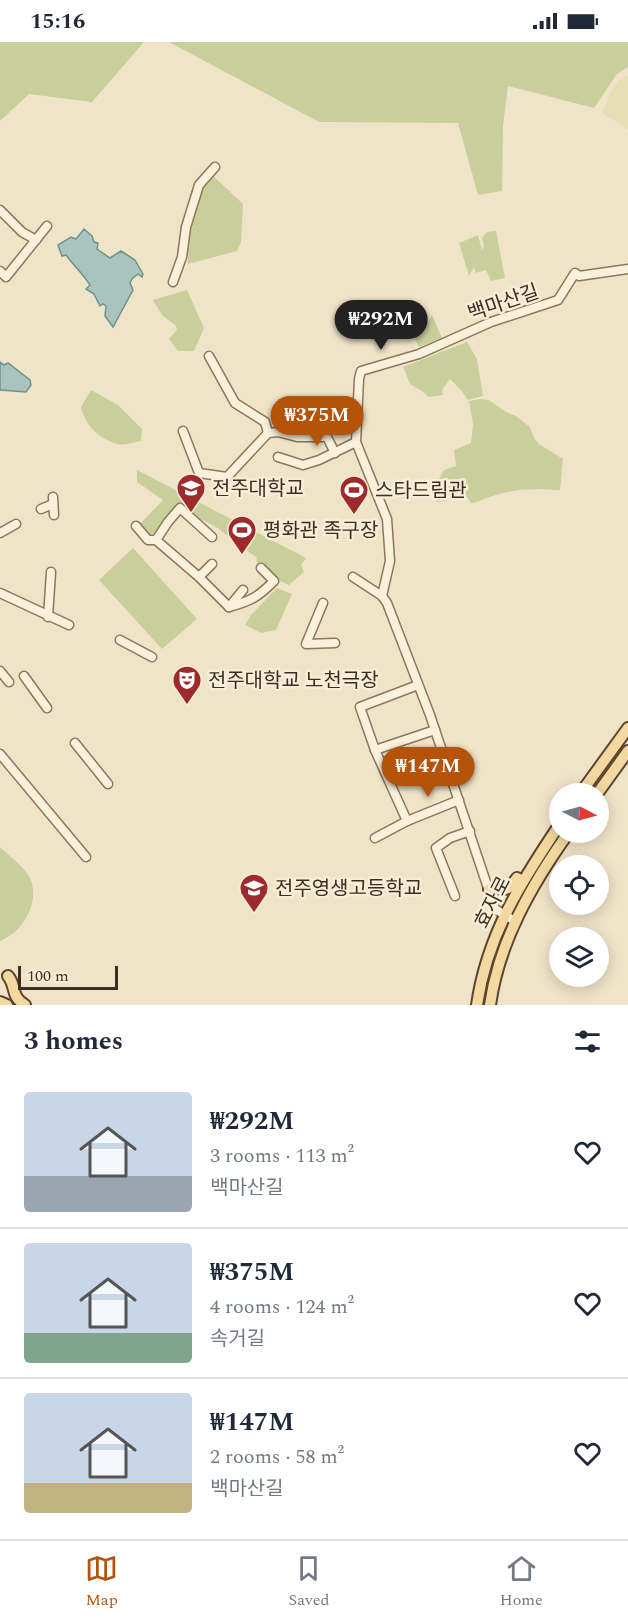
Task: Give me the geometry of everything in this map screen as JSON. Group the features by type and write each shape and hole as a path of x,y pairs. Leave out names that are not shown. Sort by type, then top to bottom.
{"main road":[{"path":"588,783 628,728"},
{"path":"605,783 628,751"},
{"name":"효자로","path":"477,1005 486,958 504,914 522,880 549,840"},
{"name":"효자로","path":"490,1005 503,952 515,921 532,888 562,843"},
{"path":"489,889 503,891 510,887 517,878 522,880"},
{"path":"8,976 12,981 13,992 19,1002 25,1005"},
{"path":"0,1002 7,1005"}],"street":[{"path":"173,282 182,257 186,227 199,185 216,167"},
{"path":"0,210 22,232 36,240"},
{"path":"0,271 6,277 47,226"},
{"name":"백마산길","path":"382,596 390,561 387,519 356,442 361,371 419,354 491,322 558,300 574,273 579,276 628,269"},
{"path":"209,356 235,403 266,422 268,433"},
{"path":"183,430 200,473 227,477 268,433 278,432 297,437 327,437 335,453"},
{"path":"278,457 303,465 356,442"},
{"path":"41,509 53,500 54,515"},
{"path":"156,540 180,508 212,537"},
{"path":"0,533 16,524"},
{"path":"136,526 148,540 156,540 199,577 229,607"},
{"path":"199,577 212,564"},
{"path":"229,607 251,601 273,581 261,567"},
{"path":"48,617 51,572"},
{"path":"353,577 382,596 387,603 435,730 495,909 515,921"},
{"path":"229,607 243,590"},
{"path":"0,593 69,625"},
{"path":"323,603 306,644 335,643"},
{"path":"120,640 152,657"},
{"path":"0,671 9,682"},
{"path":"24,676 47,708"},
{"path":"407,821 375,750 360,707 418,685"},
{"path":"375,750 435,730"},
{"path":"75,743 108,784"},
{"path":"0,754 86,857"},
{"path":"375,838 407,821 459,800"},
{"path":"455,896 436,848 450,838 470,831"}],"shaded area":[{"path":"628,76 628,130 620,123 606,117 603,112 609,94 621,78"}],"green space":[{"path":"0,42 144,42 92,102 29,94 0,121"},
{"path":"169,42 628,42 628,67 617,74 594,108 508,86 503,126 502,191 478,195 458,123 319,122"},
{"path":"211,174 243,204 241,242 237,251 188,264 191,216 198,194"},
{"path":"496,231 505,278 491,281 486,270 476,273 474,267 469,276 459,243 478,235 482,250 484,246 482,238 487,232"},
{"path":"187,290 204,328 194,351 178,351 169,339 177,330 176,326 162,315 153,300"},
{"path":"432,315 442,338 419,347 412,333 413,330 428,322"},
{"path":"467,342 477,359 483,396 468,400 450,379 442,390 443,395 429,397 410,384 403,367"},
{"path":"91,390 118,405 142,429 141,441 117,444 93,430 81,407"},
{"path":"489,400 516,416 530,427 539,444 563,459 560,490 516,491 474,503 471,503 467,497 455,494 446,496 448,501 436,502 439,494 433,479 439,479 444,470 456,466 454,450 471,443 473,424 469,401"},
{"path":"137,470 306,558 301,565 304,572 289,585 271,577 256,561 257,558 216,527 180,508 148,538 138,526 163,500 137,482"},
{"path":"133,548 197,619 162,649 99,580"},
{"path":"277,588 292,594 276,630 261,633 245,625 251,615"},
{"path":"0,847 27,873 32,883 33,900 21,925 15,932 0,941"}],"water":[{"path":"84,229 92,236 94,242 98,243 97,249 110,258 121,251 135,260 143,274 142,277 138,274 132,279 130,283 133,290 113,327 105,316 106,306 103,304 100,306 94,294 86,289 90,285 66,255 62,256 58,245 71,237 76,239"},
{"path":"0,362 4,365 8,363 30,380 31,385 26,392 0,390"}],"place":[{"name":"전주대학교","path":"191,514"},
{"name":"스타드림관","path":"354,516"},
{"name":"평화관 족구장","path":"242,556"},
{"name":"전주대학교 노천극장","path":"187,706"},
{"name":"전주영생고등학교","path":"254,914"}]}
